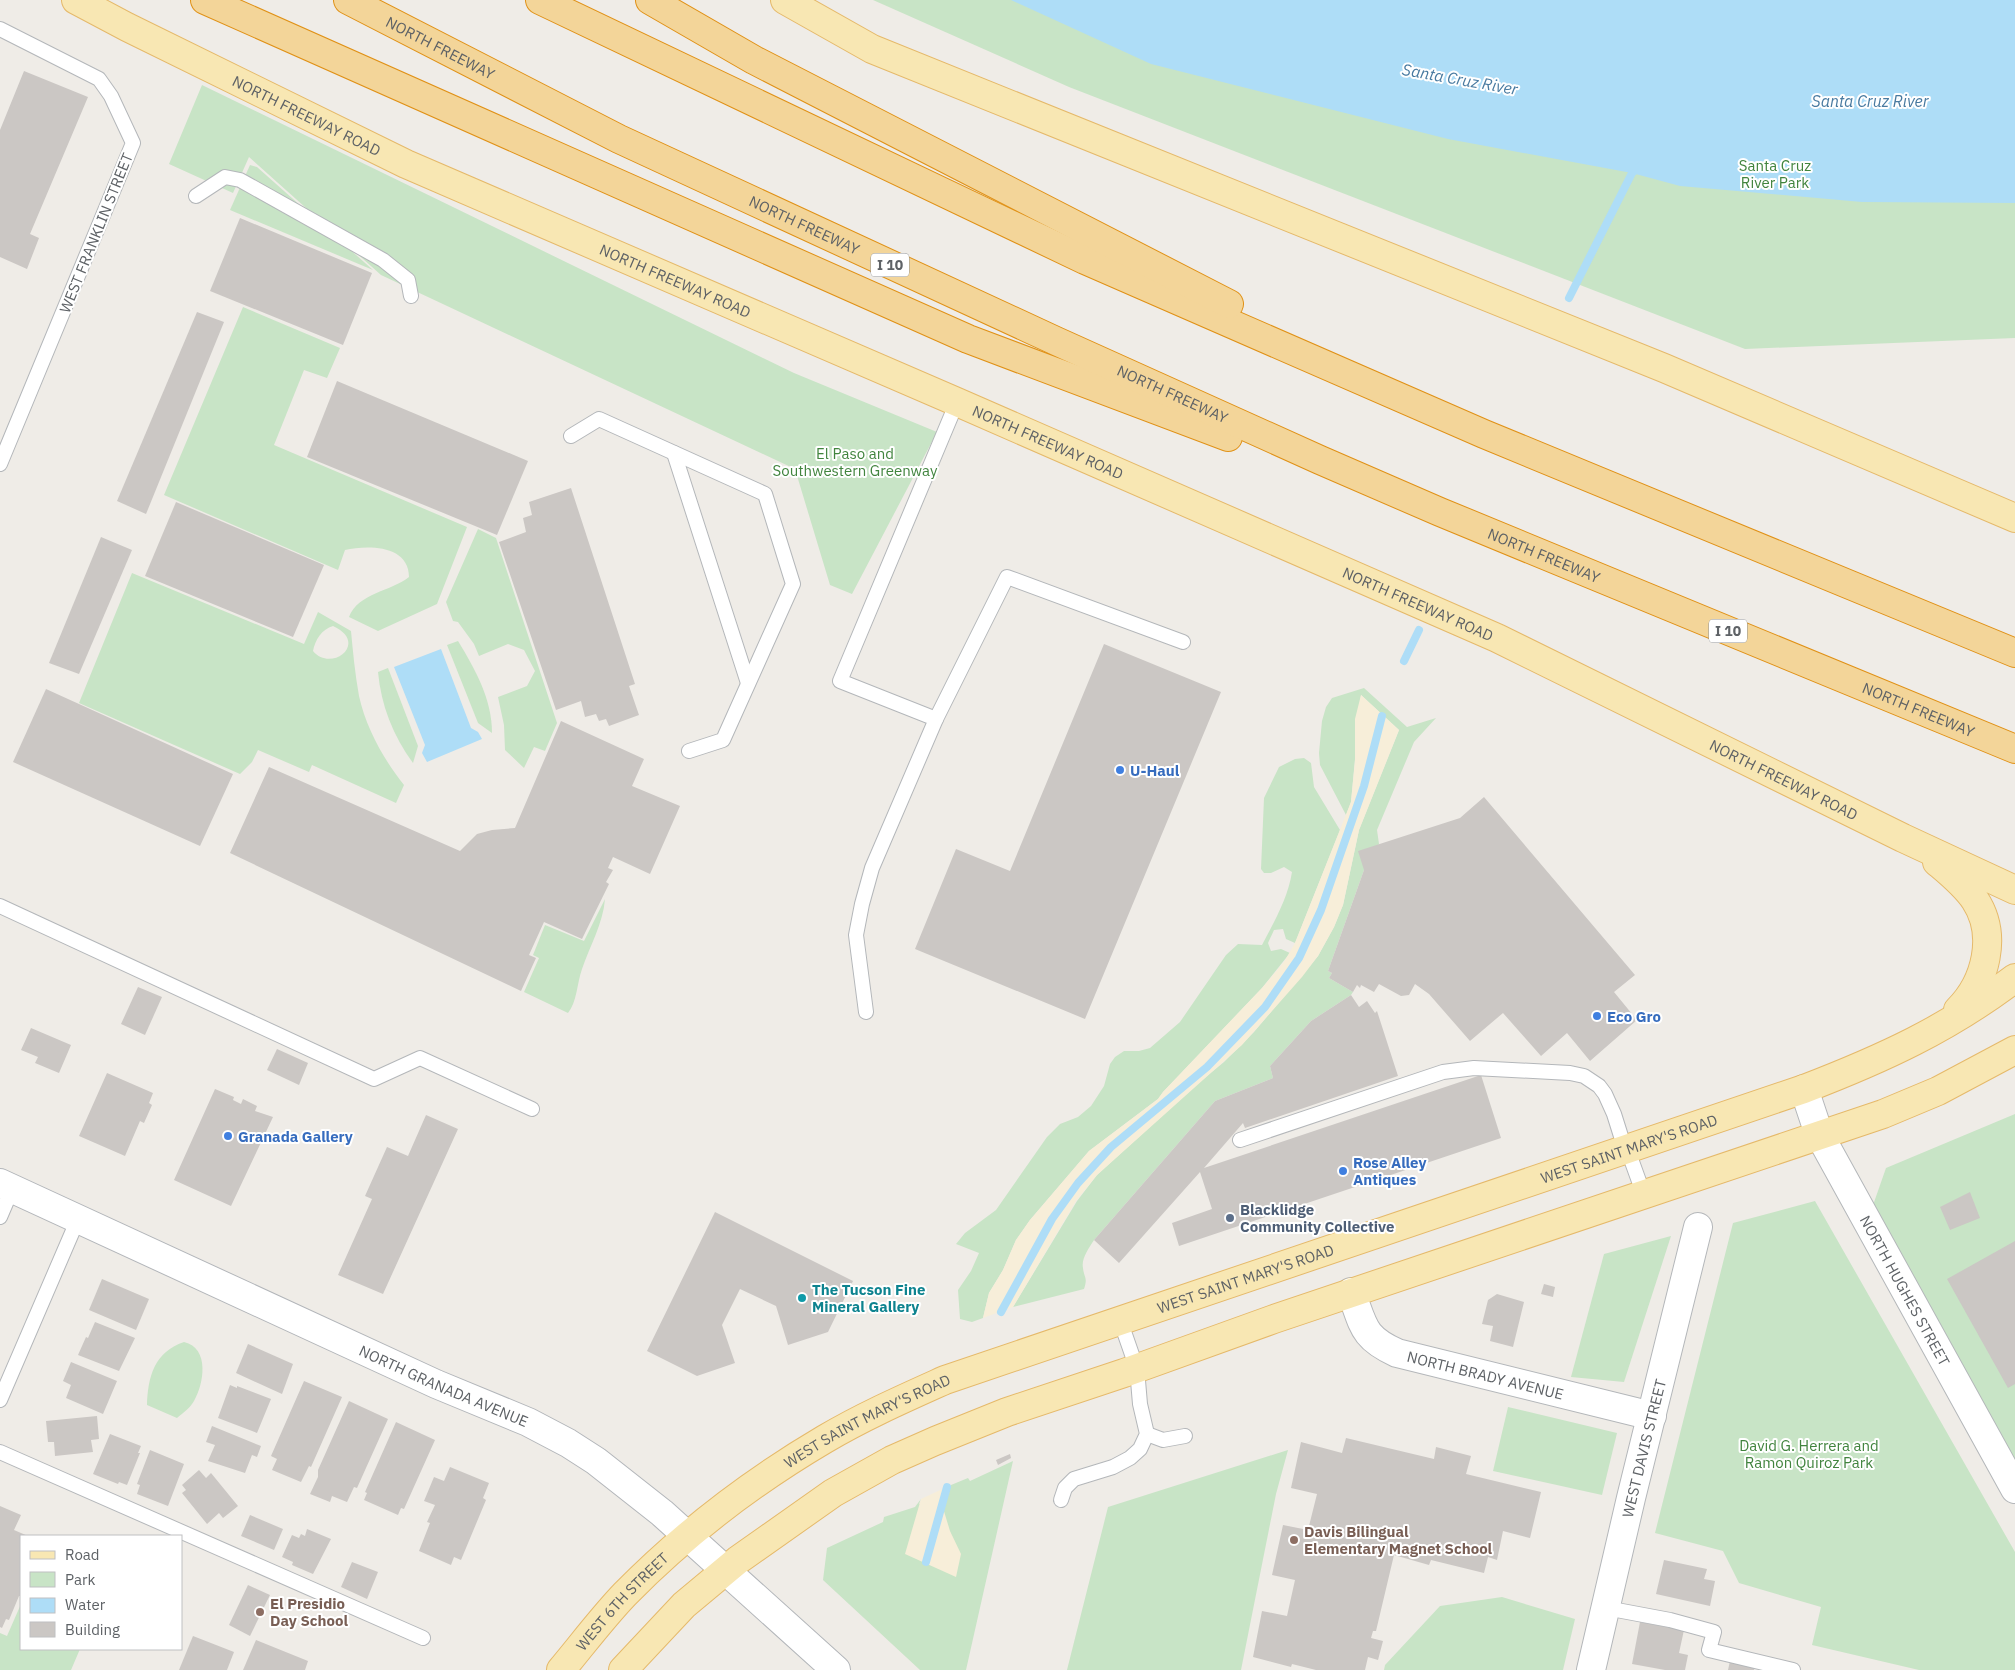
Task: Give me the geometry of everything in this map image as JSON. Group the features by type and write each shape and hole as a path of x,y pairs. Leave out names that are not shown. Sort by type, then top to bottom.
{"highway":[{"path":"204,0 968,339 1244,444 1440,512"},
{"name":"NORTH FREEWAY","path":"348,0 619,139 1056,342 1440,512 2015,749"},
{"path":"540,0 1085,260 1484,434 2015,653"},
{"path":"650,0 762,65 1484,434"}],"main road":[{"name":"NORTH FREEWAY ROAD","path":"76,0 406,164 1497,638 1903,838 2015,890"},
{"path":"786,0 872,49 1664,368 2015,518"},
{"path":"1903,838 1931,857 1963,885 1975,900 1983,916 1987,950 1984,967 1977,984 1965,1003 1941,1028"},
{"name":"WEST SAINT MARY'S ROAD","path":"687,1536 788,1462 826,1438 886,1407 945,1380 1804,1089 1879,1059 1941,1028 2015,978"},
{"path":"623,1670 684,1605 726,1570 773,1534 826,1498 892,1460 1007,1412 1137,1369 1351,1292 1883,1114 1938,1092 2015,1050"},
{"name":"WEST 6TH STREET","path":"561,1670 623,1596 687,1536"}],"street":[{"name":"NORTH HUGHES STREET","path":"1804,1089 1819,1134 2015,1489"},
{"name":"NORTH GRANADA AVENUE","path":"6,1186 436,1384 550,1433 596,1461 662,1513 836,1670"},
{"name":"WEST DAVIS STREET","path":"1591,1670 1698,1227"},
{"name":"NORTH BRADY AVENUE","path":"1351,1292 1368,1334 1380,1345 1397,1353 1652,1416"}],"lane":[{"name":"WEST FRANKLIN STREET","path":"0,29 99,79 111,96 133,143 0,464"},
{"path":"196,196 225,177 240,180 384,260 408,280 411,296"},
{"path":"936,719 840,681 957,402"},
{"path":"571,436 599,419 765,494 793,584 723,740 689,751"},
{"path":"674,453 748,683"},
{"path":"866,1012 856,935 872,868 936,719 1007,577 1183,642"},
{"path":"0,906 374,1078 420,1058 532,1109"},
{"path":"1240,1140 1443,1072 1474,1068 1570,1074 1592,1080 1605,1094 1611,1105 1644,1195"},
{"path":"0,1217 6,1186"},
{"path":"0,1400 78,1219"},
{"path":"1061,1500 1066,1488 1074,1479 1113,1467 1130,1458 1140,1449 1147,1434 1140,1404 1137,1369 1120,1320"},
{"path":"1147,1434 1163,1440 1185,1436"},
{"path":"0,1452 423,1638"},
{"path":"1606,1608 1670,1620 1714,1632 1709,1650 1793,1670"}],"green space":[{"name":"Santa Cruz River Park","path":"873,0 2015,0 2015,338 1745,349 1069,87"},
{"name":"El Paso and Southwestern Greenway","path":"202,85 794,373 937,432 852,594 830,585 795,469 381,275 249,157 233,193 169,164"},
{"path":"250,165 257,167 373,270 230,210"},
{"path":"243,307 340,348 327,378 304,370 274,445 467,527 437,604 378,631 349,617 353,609 367,597 402,582 409,577 407,566 395,553 375,548 345,550 338,570 164,495"},
{"path":"478,529 496,538 557,723 545,751 534,747 524,768 505,750 504,725 498,697 527,686 535,671 524,650 508,644 479,656 474,644 458,622 453,621 446,602"},
{"path":"132,573 304,644 318,612 351,631 359,696 366,720 383,754 404,785 396,803 312,765 309,772 258,750 252,762 240,774 79,703","holes":["333,626 344,633 348,640 348,647 344,653 329,659 321,657 313,651 315,643 329,627"]},
{"path":"458,641 476,673 486,696 492,733 478,723 447,645"},
{"path":"388,668 418,746 413,763 394,731 385,708 378,672"},
{"path":"1364,688 1407,727 1436,718 1414,742 1377,830 1379,844 1364,870 1328,971 1332,973 1329,978 1353,992 1311,1021 1270,1066 1273,1078 1215,1101 1094,1240 1083,1261 1086,1280 1084,1289 1013,1307 1077,1201 1097,1175 1224,1062 1254,1032 1318,956 1334,927 1343,905 1359,830 1399,730 1361,695 1351,802 1346,815 1320,765 1319,753 1322,721 1326,707 1332,698"},
{"path":"1304,758 1311,763 1314,787 1340,830 1295,943 1286,939 1283,929 1274,930 1268,943 1271,951 1281,949 1290,953 1262,988 1158,1099 1089,1151 1030,1220 1016,1240 1003,1270 989,1293 983,1318 972,1322 960,1319 958,1290 971,1271 979,1253 956,1244 965,1233 996,1210 1047,1137 1060,1124 1078,1117 1091,1106 1104,1086 1110,1064 1115,1057 1124,1051 1139,1051 1150,1048 1180,1022 1226,955 1238,944 1262,945 1284,900 1292,872 1284,867 1271,873 1264,873 1261,869 1264,798 1279,767 1295,759"},
{"path":"605,899 599,926 582,969 575,998 568,1013 524,992 539,958 533,955 545,925 584,941"},
{"path":"2015,1114 2015,1461 1872,1208 1886,1168"},
{"name":"David G. Herrera and Ramon Quiroz Park","path":"1815,1201 2015,1552 2015,1670 1919,1670 1812,1645 1821,1607 1739,1583 1723,1551 1655,1533 1733,1223"},
{"path":"1671,1236 1624,1382 1571,1377 1604,1254"},
{"path":"184,1342 198,1351 201,1359 202,1376 198,1394 194,1401 177,1418 147,1405 151,1375 159,1359 174,1346"},
{"path":"1508,1407 1617,1433 1602,1495 1493,1471"},
{"path":"1288,1450 1276,1494 1241,1670 1067,1670 1108,1507"},
{"path":"1013,1461 966,1670 920,1670 823,1580 827,1548 883,1522 884,1517 915,1507 921,1499 919,1504 948,1491 951,1485 968,1478 970,1481"},
{"path":"1502,1597 1575,1619 1563,1670 1384,1670 1385,1665 1440,1606"},
{"path":"20,1606 20,1650 80,1650 71,1670 0,1670 0,1633 7,1636"}],"sand":[{"path":"1361,695 1399,730 1359,830 1343,905 1334,927 1318,956 1242,1045 1097,1175 1076,1201 1013,1307 983,1318 989,1293 1003,1270 1016,1240 1030,1220 1089,1151 1158,1099 1284,962 1295,943 1351,802 1355,761 1355,719"},
{"path":"951,1485 943,1508 950,1531 961,1554 956,1577 905,1554 921,1499"}],"water":[{"name":"Santa Cruz River","path":"1011,0 2015,0 2015,203 1862,202 1680,186 1632,173 1448,139 1151,64"},
{"path":"441,649 471,728 478,732 482,739 427,762 422,753 425,745 394,667"}],"building":[{"path":"24,71 88,97 30,234 39,238 27,269 0,257 0,130"},
{"path":"240,218 372,273 343,345 210,291"},
{"path":"197,312 224,322 146,514 117,501"},
{"path":"337,381 528,461 497,535 307,457"},
{"path":"571,488 635,684 629,686 639,715 609,726 606,719 599,721 596,714 585,717 581,701 556,710 499,542 526,532 523,518 532,515 529,502"},
{"path":"176,502 324,565 293,637 145,576"},
{"path":"101,537 132,550 79,674 49,663"},
{"name":"U-Haul","path":"1104,644 1221,692 1085,1019 915,949 956,849 1010,871"},
{"path":"46,689 233,774 200,846 13,762"},
{"path":"561,721 644,759 632,786 680,806 650,874 613,857 608,868 613,870 606,882 609,884 582,939 544,922 529,955 536,958 521,991 230,853 269,767 460,851 477,834 492,830 515,828"},
{"path":"1484,797 1635,975 1614,992 1637,1020 1590,1061 1567,1033 1541,1056 1503,1013 1470,1041 1429,994 1415,984 1409,995 1401,996 1379,984 1374,992 1361,985 1360,988 1357,985 1353,992 1329,978 1332,973 1328,971 1364,870 1358,851 1460,818"},
{"path":"138,987 162,997 145,1035 121,1024"},
{"path":"1351,995 1359,1007 1367,1001 1375,1013 1377,1011 1398,1076 1245,1128 1243,1123 1204,1168 1481,1075 1501,1138 1179,1246 1172,1223 1212,1209 1200,1172 1119,1263 1094,1240 1215,1101 1273,1078 1270,1066 1311,1021"},
{"path":"31,1028 71,1045 59,1073 35,1063 38,1057 21,1050"},
{"path":"277,1049 308,1063 299,1085 267,1070"},
{"path":"107,1073 153,1093 149,1103 152,1105 144,1123 140,1121 125,1156 79,1136"},
{"path":"215,1089 234,1097 233,1100 241,1104 243,1099 257,1106 255,1111 273,1117 231,1206 174,1180"},
{"path":"426,1115 458,1129 383,1294 338,1275 372,1199 365,1196 387,1147 408,1156"},
{"path":"1970,1192 1980,1218 1950,1230 1940,1207"},
{"name":"The Tucson Fine Mineral Gallery","path":"715,1212 853,1281 828,1332 788,1345 776,1306 740,1289 722,1325 735,1363 697,1376 647,1351"},
{"path":"2015,1241 2015,1384 2008,1388 1947,1279"},
{"path":"102,1279 149,1299 136,1330 89,1310"},
{"path":"1544,1284 1555,1287 1553,1297 1541,1294"},
{"path":"1497,1294 1524,1302 1513,1347 1490,1341 1493,1326 1482,1324 1488,1300"},
{"path":"95,1322 135,1338 119,1371 78,1355"},
{"path":"248,1344 293,1364 282,1394 236,1373"},
{"path":"71,1362 117,1381 103,1414 66,1398 71,1385 63,1381"},
{"path":"304,1381 342,1397 311,1467 309,1466 301,1482 272,1470 277,1459 271,1456"},
{"path":"230,1385 271,1399 257,1433 218,1418"},
{"path":"349,1401 388,1419 357,1488 354,1487 347,1502 332,1496 330,1502 310,1494 318,1477 318,1470"},
{"path":"97,1416 99,1439 91,1440 93,1452 55,1456 54,1442 48,1442 46,1421"},
{"path":"396,1422 435,1440 404,1509 401,1508 398,1515 364,1500 367,1493 365,1492"},
{"path":"212,1426 261,1446 257,1457 252,1455 245,1473 208,1461 215,1445 206,1442"},
{"path":"110,1434 141,1446 127,1485 119,1482 118,1484 93,1474"},
{"path":"1346,1438 1434,1459 1436,1447 1471,1456 1466,1474 1541,1492 1530,1538 1503,1531 1497,1560 1488,1557 1484,1573 1431,1560 1429,1565 1394,1555 1376,1631 1373,1631 1371,1638 1383,1641 1378,1660 1368,1657 1365,1670 1316,1670 1292,1664 1291,1667 1253,1657 1262,1611 1287,1616 1295,1580 1272,1575 1283,1525 1308,1530 1317,1494 1291,1488 1301,1442 1342,1453"},
{"path":"150,1450 184,1464 168,1506 137,1494 140,1485 137,1484"},
{"path":"1010,1454 1011,1458 998,1465 996,1460"},
{"path":"450,1467 489,1483 483,1498 486,1500 461,1560 454,1557 451,1565 419,1551 430,1523 427,1522 435,1505 424,1501 434,1477 444,1481"},
{"path":"199,1470 206,1478 211,1473 238,1506 223,1518 219,1513 207,1524 182,1493 186,1490 182,1485"},
{"path":"0,1506 21,1515 14,1530 26,1535 20,1535 20,1596 9,1620 6,1619 2,1628 0,1627"},
{"path":"250,1515 283,1529 274,1550 241,1536"},
{"path":"307,1529 331,1539 313,1574 292,1565 293,1562 282,1557 292,1535 299,1538 301,1534 305,1536"},
{"path":"1664,1560 1707,1569 1704,1579 1715,1581 1710,1606 1656,1594"},
{"path":"352,1562 378,1572 367,1599 341,1587"},
{"path":"248,1585 270,1595 250,1636 229,1625"},
{"path":"1640,1622 1684,1630 1679,1653 1688,1655 1685,1670 1665,1670 1632,1664"},
{"path":"193,1636 234,1652 227,1670 179,1670"},
{"path":"256,1640 308,1661 305,1670 243,1670"},
{"path":"1730,1661 1755,1667 1754,1670 1728,1670"}],"waterway":[{"path":"1569,298 1632,173 1640,166"},
{"path":"1404,661 1419,630"},
{"path":"1001,1312 1052,1219 1078,1183 1111,1147 1207,1067 1265,1007 1299,958 1321,910 1364,786 1382,716"},
{"path":"926,1562 947,1487"}],"place":[{"name":"U-Haul","path":"1120,770"},
{"name":"Eco Gro","path":"1597,1016"},
{"name":"Granada Gallery","path":"228,1136"},
{"name":"Rose Alley Antiques","path":"1343,1171"},
{"name":"Blacklidge Community Collective","path":"1230,1218"},
{"name":"The Tucson Fine Mineral Gallery","path":"802,1298"},
{"name":"Davis Bilingual Elementary Magnet School","path":"1294,1540"},
{"name":"El Presidio Day School","path":"260,1612"}]}
